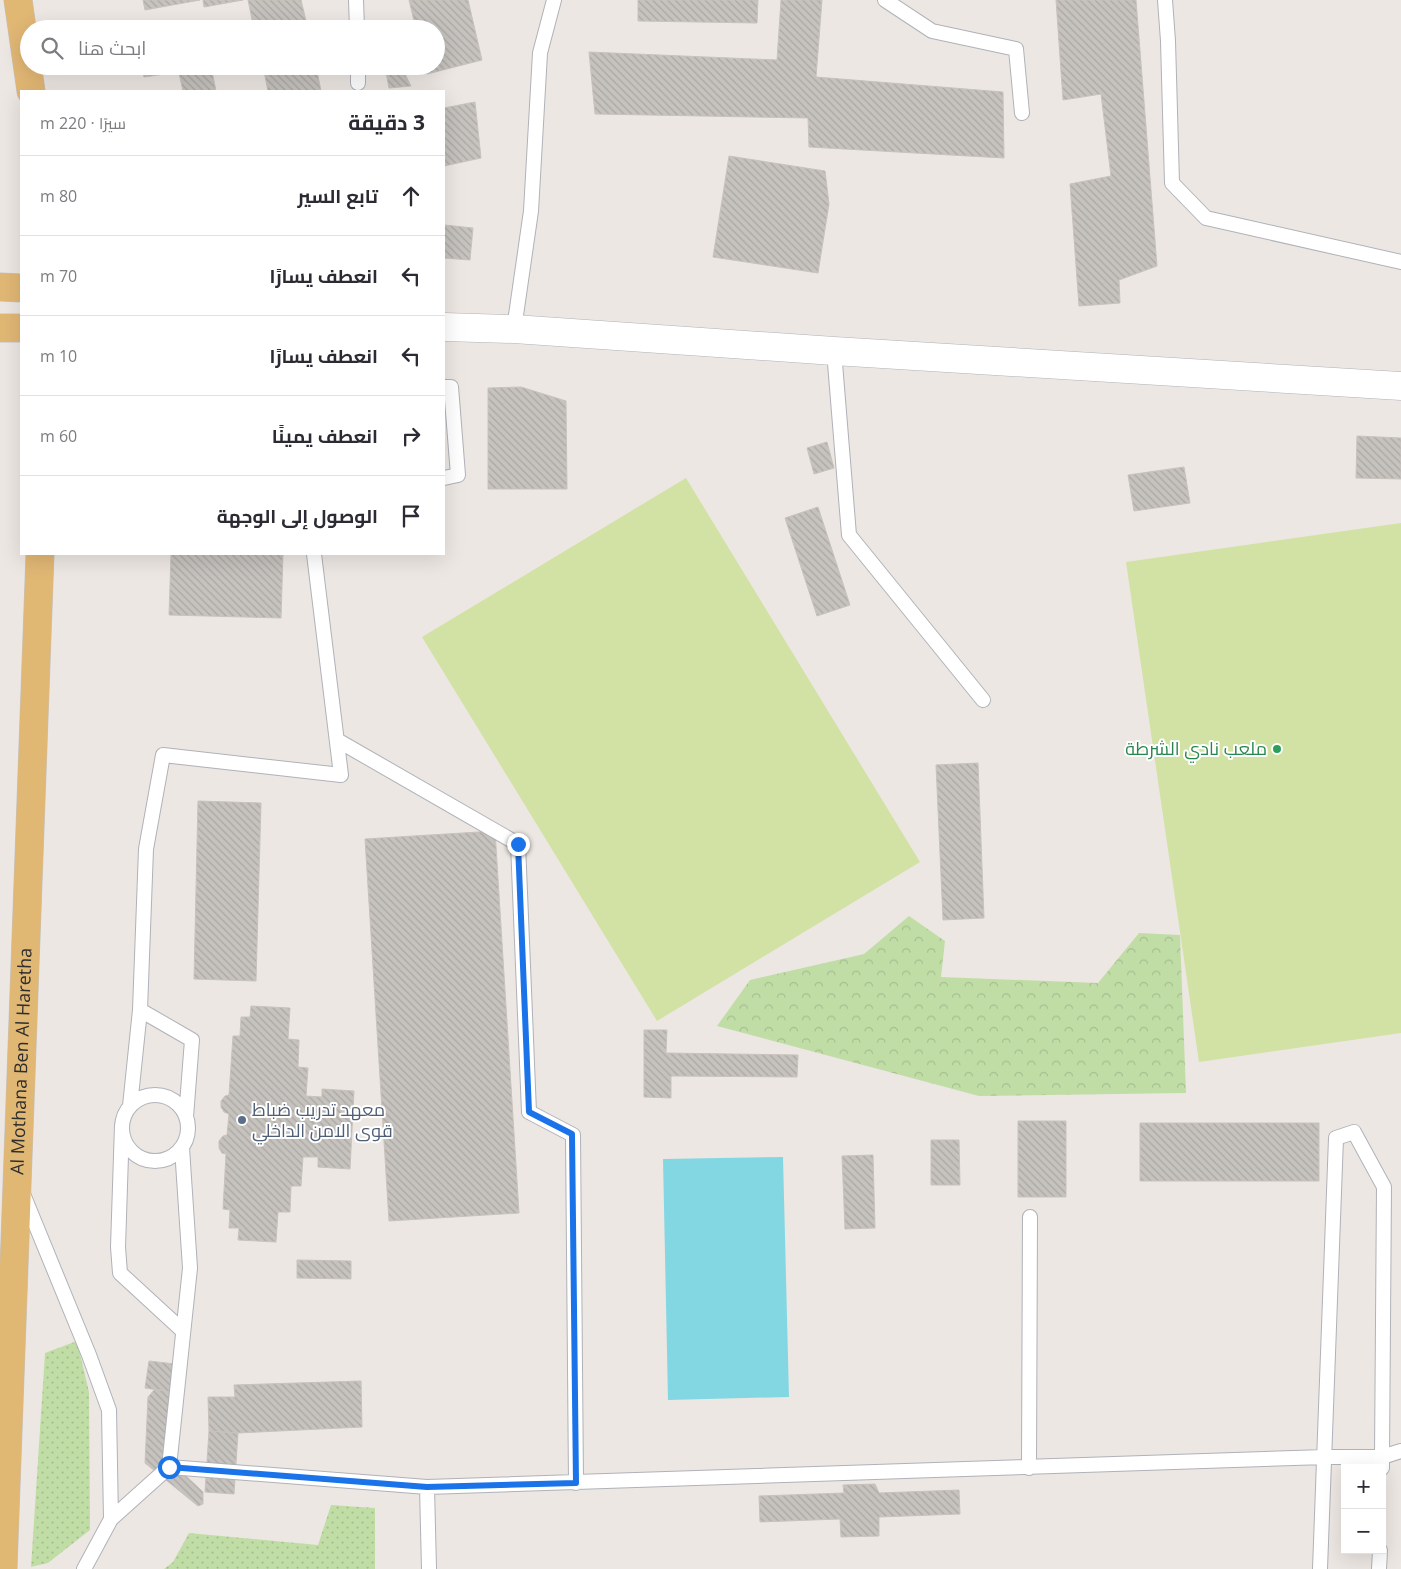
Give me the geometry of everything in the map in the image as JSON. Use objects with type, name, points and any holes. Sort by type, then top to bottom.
[{"type":"main road","points":[[18,0],[21,20]]},
{"type":"main road","points":[[29,75],[31,90]]},
{"type":"main road","points":[[0,287],[20,288]]},
{"type":"main road","points":[[445,327],[514,328],[834,351],[1401,386]]},
{"type":"main road","points":[[0,328],[20,328]]},
{"type":"main road","name":"Al Mothana Ben Al Haretha","points":[[3,1569],[40,555]]},
{"type":"lane","points":[[356,0],[357,20]]},
{"type":"lane","points":[[514,328],[530,211],[540,53],[554,0]]},
{"type":"lane","points":[[886,0],[932,31],[1016,49],[1022,113]]},
{"type":"lane","points":[[1165,0],[1172,183],[1206,218],[1401,262]]},
{"type":"lane","points":[[358,75],[358,83]]},
{"type":"lane","points":[[834,351],[849,535],[983,700]]},
{"type":"lane","points":[[445,387],[451,387],[458,475],[445,478]]},
{"type":"lane","points":[[130,1106],[140,1010],[146,849],[163,755],[341,775],[314,555]]},
{"type":"lane","points":[[337,740],[518,844],[529,1112],[572,1134],[576,1483]]},
{"type":"lane","points":[[140,1010],[192,1040],[186,1117]]},
{"type":"lane","points":[[84,1569],[110,1520],[169,1467],[190,1268],[182,1148],[188,1128],[182,1108],[175,1101],[156,1095],[146,1096],[130,1106],[124,1115],[122,1125],[118,1247],[120,1273],[183,1331]]},
{"type":"lane","points":[[122,1125],[123,1136],[127,1146],[134,1154],[144,1158],[164,1159],[182,1148]]},
{"type":"lane","points":[[1320,1569],[1336,1138],[1354,1132],[1384,1188],[1382,1463]]},
{"type":"lane","points":[[18,1182],[89,1355],[109,1410],[110,1520]]},
{"type":"lane","points":[[1029,1468],[1030,1217]]},
{"type":"lane","points":[[169,1467],[427,1487],[1325,1457],[1382,1463],[1401,1451]]},
{"type":"lane","points":[[427,1487],[429,1569]]},
{"type":"lane","points":[[1379,1569],[1380,1554]]},
{"type":"green space","points":[[686,478],[920,862],[657,1021],[422,637]]},
{"type":"green space","name":"ملعب نادي الشرطة","points":[[1401,523],[1401,1033],[1199,1062],[1126,562]]},
{"type":"green space","points":[[909,916],[945,941],[941,977],[1098,983],[1139,933],[1180,935],[1186,1093],[979,1096],[717,1026],[750,980],[864,954]]},
{"type":"green space","points":[[77,1341],[89,1392],[90,1530],[48,1563],[31,1567],[45,1353]]},
{"type":"green space","points":[[331,1505],[375,1508],[375,1569],[164,1569],[173,1562],[189,1533],[318,1545]]},
{"type":"water","points":[[783,1157],[789,1397],[668,1400],[663,1159]]},
{"type":"building","points":[[143,0],[200,0],[145,10]]},
{"type":"building","points":[[203,0],[243,0],[204,7]]},
{"type":"building","points":[[248,0],[301,0],[306,20],[252,20]]},
{"type":"building","points":[[409,0],[468,0],[482,60],[445,69],[445,20],[414,20]]},
{"type":"building","points":[[638,0],[758,0],[757,23],[638,21]]},
{"type":"building","points":[[781,0],[822,0],[816,77],[1003,92],[1004,158],[809,147],[808,118],[595,114],[589,52],[777,60]]},
{"type":"building","points":[[1056,0],[1136,0],[1157,266],[1119,280],[1120,303],[1079,306],[1070,184],[1111,176],[1101,94],[1063,100]]},
{"type":"building","points":[[179,75],[213,75],[216,90],[183,90]]},
{"type":"building","points":[[265,75],[318,75],[321,90],[268,90]]},
{"type":"building","points":[[387,75],[406,75],[411,86],[389,88]]},
{"type":"building","points":[[475,102],[481,158],[445,166],[445,108]]},
{"type":"building","points":[[729,156],[825,171],[829,204],[818,273],[713,257]]},
{"type":"building","points":[[445,225],[473,228],[470,260],[445,258]]},
{"type":"building","points":[[521,387],[566,401],[567,489],[488,489],[488,388]]},
{"type":"building","points":[[1357,436],[1401,438],[1401,479],[1356,478]]},
{"type":"building","points":[[827,442],[834,468],[814,474],[807,448]]},
{"type":"building","points":[[1184,467],[1190,503],[1134,511],[1128,475]]},
{"type":"building","points":[[818,507],[850,605],[817,616],[785,518]]},
{"type":"building","points":[[171,555],[283,555],[281,618],[169,615]]},
{"type":"building","points":[[978,763],[984,918],[943,920],[936,765]]},
{"type":"building","points":[[198,801],[261,803],[256,981],[194,979]]},
{"type":"building","points":[[495,831],[519,1213],[389,1221],[365,839]]},
{"type":"building","points":[[251,1006],[290,1008],[288,1039],[299,1040],[298,1067],[308,1068],[306,1096],[322,1097],[322,1089],[354,1091],[350,1169],[318,1167],[318,1157],[303,1157],[301,1186],[291,1186],[290,1212],[278,1212],[276,1242],[238,1240],[239,1228],[229,1228],[230,1210],[223,1209],[226,1154],[222,1153],[219,1148],[219,1141],[223,1136],[227,1135],[229,1114],[224,1112],[221,1107],[221,1101],[225,1096],[229,1095],[233,1036],[240,1036],[241,1017],[250,1017]]},
{"type":"building","points":[[644,1030],[667,1030],[666,1053],[798,1055],[797,1077],[671,1076],[671,1098],[644,1097]]},
{"type":"building","points":[[1018,1121],[1066,1121],[1066,1197],[1018,1197]]},
{"type":"building","points":[[1140,1123],[1319,1123],[1319,1181],[1140,1181]]},
{"type":"building","points":[[931,1140],[959,1140],[960,1185],[931,1185]]},
{"type":"building","points":[[873,1155],[875,1228],[845,1229],[842,1156]]},
{"type":"building","points":[[297,1260],[351,1261],[351,1279],[297,1278]]},
{"type":"building","points":[[149,1361],[175,1364],[171,1392],[145,1388]]},
{"type":"building","points":[[361,1381],[362,1427],[238,1433],[209,1431],[208,1397],[235,1397],[234,1385]]},
{"type":"building","points":[[155,1389],[171,1392],[165,1456],[203,1492],[203,1504],[198,1506],[145,1463],[148,1397]]},
{"type":"building","points":[[209,1431],[238,1433],[234,1494],[205,1492]]},
{"type":"building","points":[[875,1484],[879,1493],[959,1490],[960,1514],[879,1517],[879,1536],[841,1537],[840,1519],[760,1522],[759,1496],[844,1493],[843,1485]]},
{"type":"place","name":"ملعب نادي الشرطة","points":[[1277,749]]},
{"type":"place","name":"معهد تدريب ضباط قوى الامن الداخلي","points":[[242,1120]]},
{"type":"route","points":[[169,1467],[427,1487],[576,1483],[572,1134],[529,1112],[518,844]]}]
